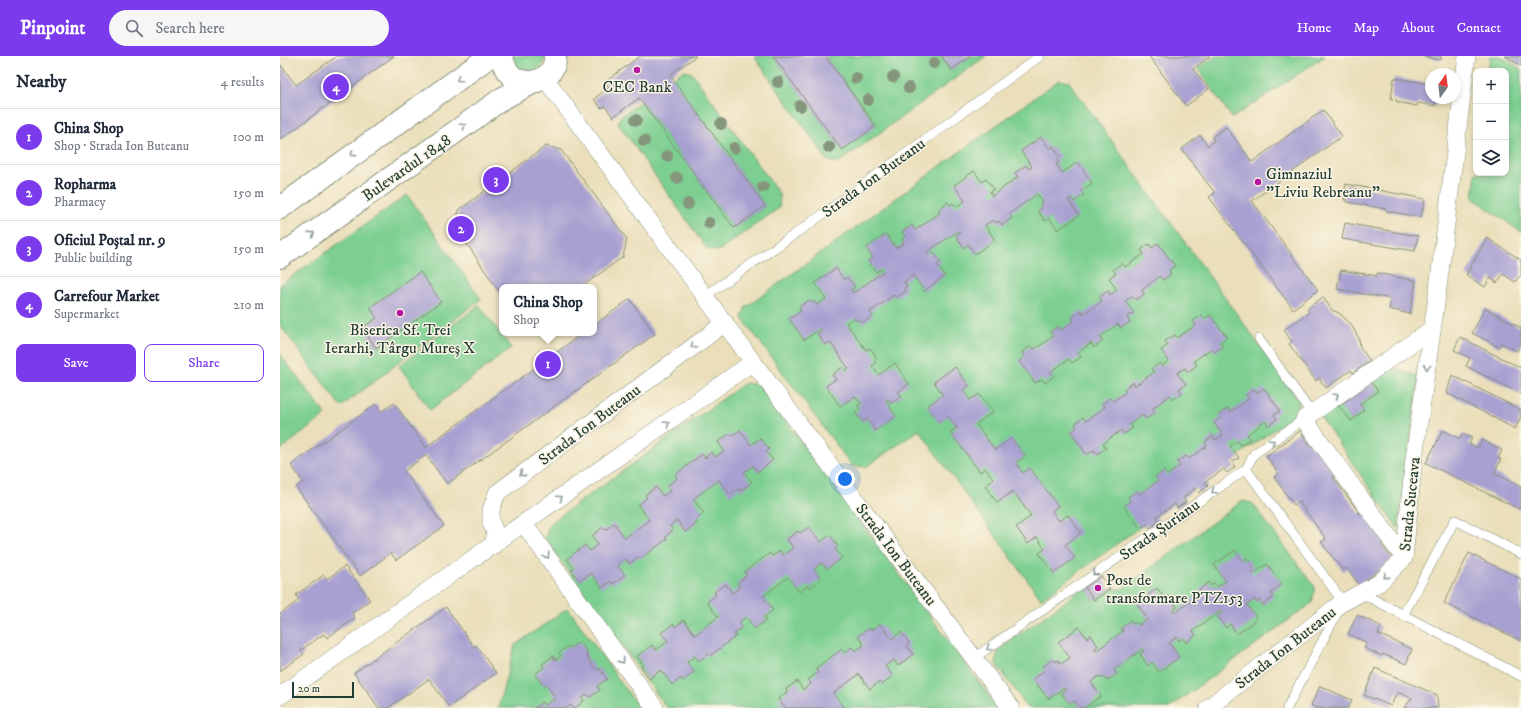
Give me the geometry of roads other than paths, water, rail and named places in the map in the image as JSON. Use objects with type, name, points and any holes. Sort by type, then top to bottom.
[{"type":"street","points":[[280,208],[490,56]]},
{"type":"street","points":[[502,56],[504,66],[509,74],[516,80],[525,82],[551,68]]},
{"type":"street","name":"Strada Suceava","points":[[1343,602],[1379,583],[1404,558],[1414,458],[1438,296],[1467,56]]},
{"type":"street","name":"Bulevardul 1848","points":[[280,257],[503,98],[551,68]]},
{"type":"street","name":"Strada Ion Buteanu","points":[[551,68],[705,296],[1011,708]]},
{"type":"street","name":"Strada Ion Buteanu","points":[[494,545],[495,532],[491,523],[491,510],[497,493],[725,323]]},
{"type":"street","points":[[1404,558],[1308,416],[1432,329]]},
{"type":"street","points":[[280,696],[753,362]]},
{"type":"street","points":[[524,524],[656,708]]},
{"type":"street","name":"Strada Ion Buteanu","points":[[1208,708],[1343,602]]},
{"type":"lane","name":"Strada Ion Buteanu","points":[[705,296],[814,220],[1040,56]]},
{"type":"lane","points":[[1259,339],[1308,416],[1254,454],[1246,469],[1343,602],[1287,708]]},
{"type":"lane","name":"Strada Șurianu","points":[[974,658],[1246,469]]},
{"type":"lane","points":[[1403,615],[1455,520],[1521,554]]},
{"type":"lane","points":[[1363,592],[1403,615],[1521,676]]},
{"type":"place","name":"CEC Bank","points":[[637,70]]},
{"type":"place","name":"Carrefour Market","points":[[336,87]]},
{"type":"place","name":"Oficiul Poștal nr. 9","points":[[496,180]]},
{"type":"place","name":"Gimnaziul \"Liviu Rebreanu\"","points":[[1258,182]]},
{"type":"place","name":"Ropharma","points":[[461,229]]},
{"type":"place","name":"Biserica Sf. Trei Ierarhi, Târgu Mureș X","points":[[400,313]]},
{"type":"place","name":"China Shop","points":[[548,364]]},
{"type":"place","name":"Post de transformare PTZ153","points":[[1098,588]]}]
